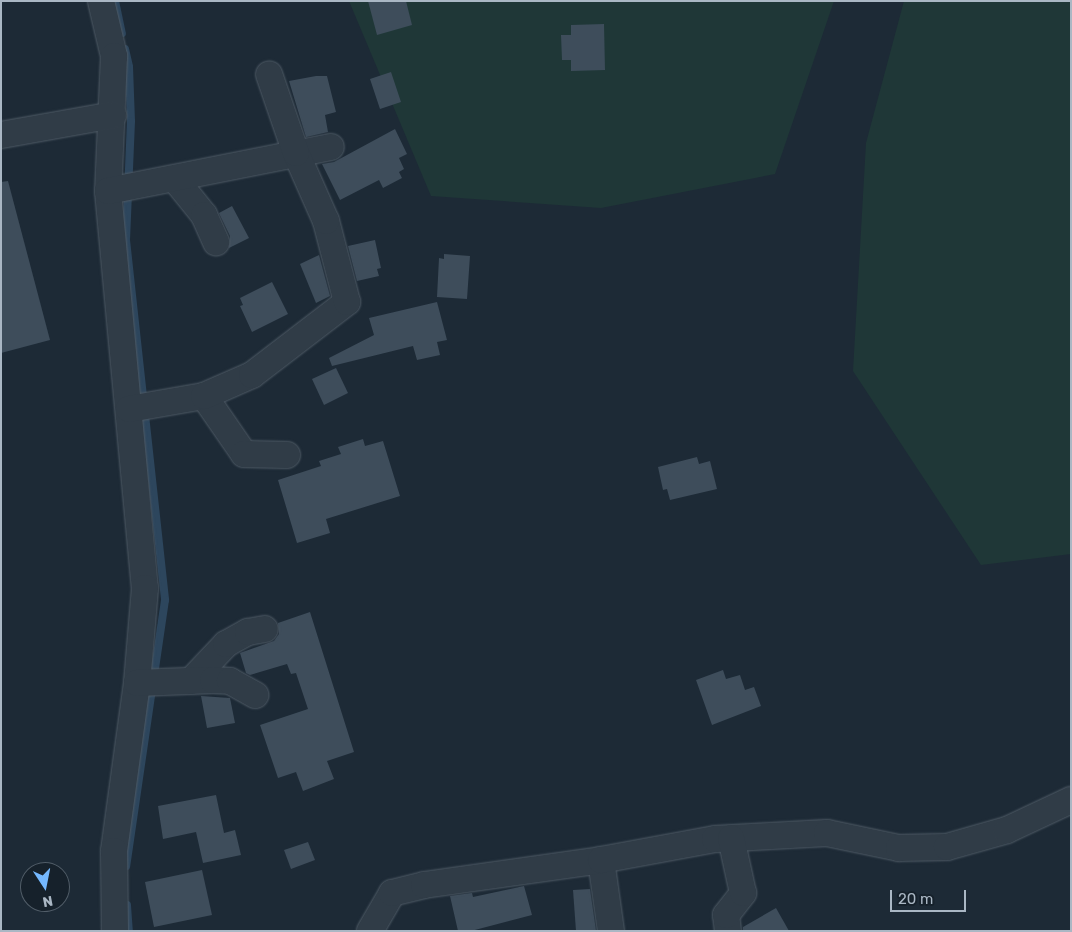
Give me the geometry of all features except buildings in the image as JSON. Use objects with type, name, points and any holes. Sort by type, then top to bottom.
[{"type":"street","points":[[101,1],[114,56],[113,115],[139,408],[149,683],[114,851],[114,931]]},
{"type":"street","points":[[139,408],[204,396],[252,375],[347,302],[326,221],[296,152],[270,74]]},
{"type":"street","points":[[1,135],[113,115]]},
{"type":"street","points":[[120,189],[175,179],[296,152],[331,147]]},
{"type":"street","points":[[175,179],[204,215],[216,242]]},
{"type":"street","points":[[204,396],[244,454],[287,455]]},
{"type":"street","points":[[191,681],[226,644],[248,632],[265,628]]},
{"type":"street","points":[[149,683],[230,681],[256,695]]},
{"type":"street","points":[[370,931],[392,893],[424,885],[601,860],[731,838],[827,834],[899,848],[948,847],[1007,830],[1071,800]]},
{"type":"street","points":[[728,931],[726,915],[743,892],[731,838]]},
{"type":"street","points":[[601,860],[611,931]]},
{"type":"green space","points":[[349,1],[834,1],[775,174],[601,208],[431,196]]},
{"type":"green space","points":[[904,1],[1071,1],[1071,554],[981,565],[853,371],[866,143]]},
{"type":"waterway","points":[[115,1],[122,33]]},
{"type":"waterway","points":[[125,49],[129,67],[131,121],[126,240],[165,600],[126,866]]},
{"type":"waterway","points":[[127,905],[129,931]]}]
